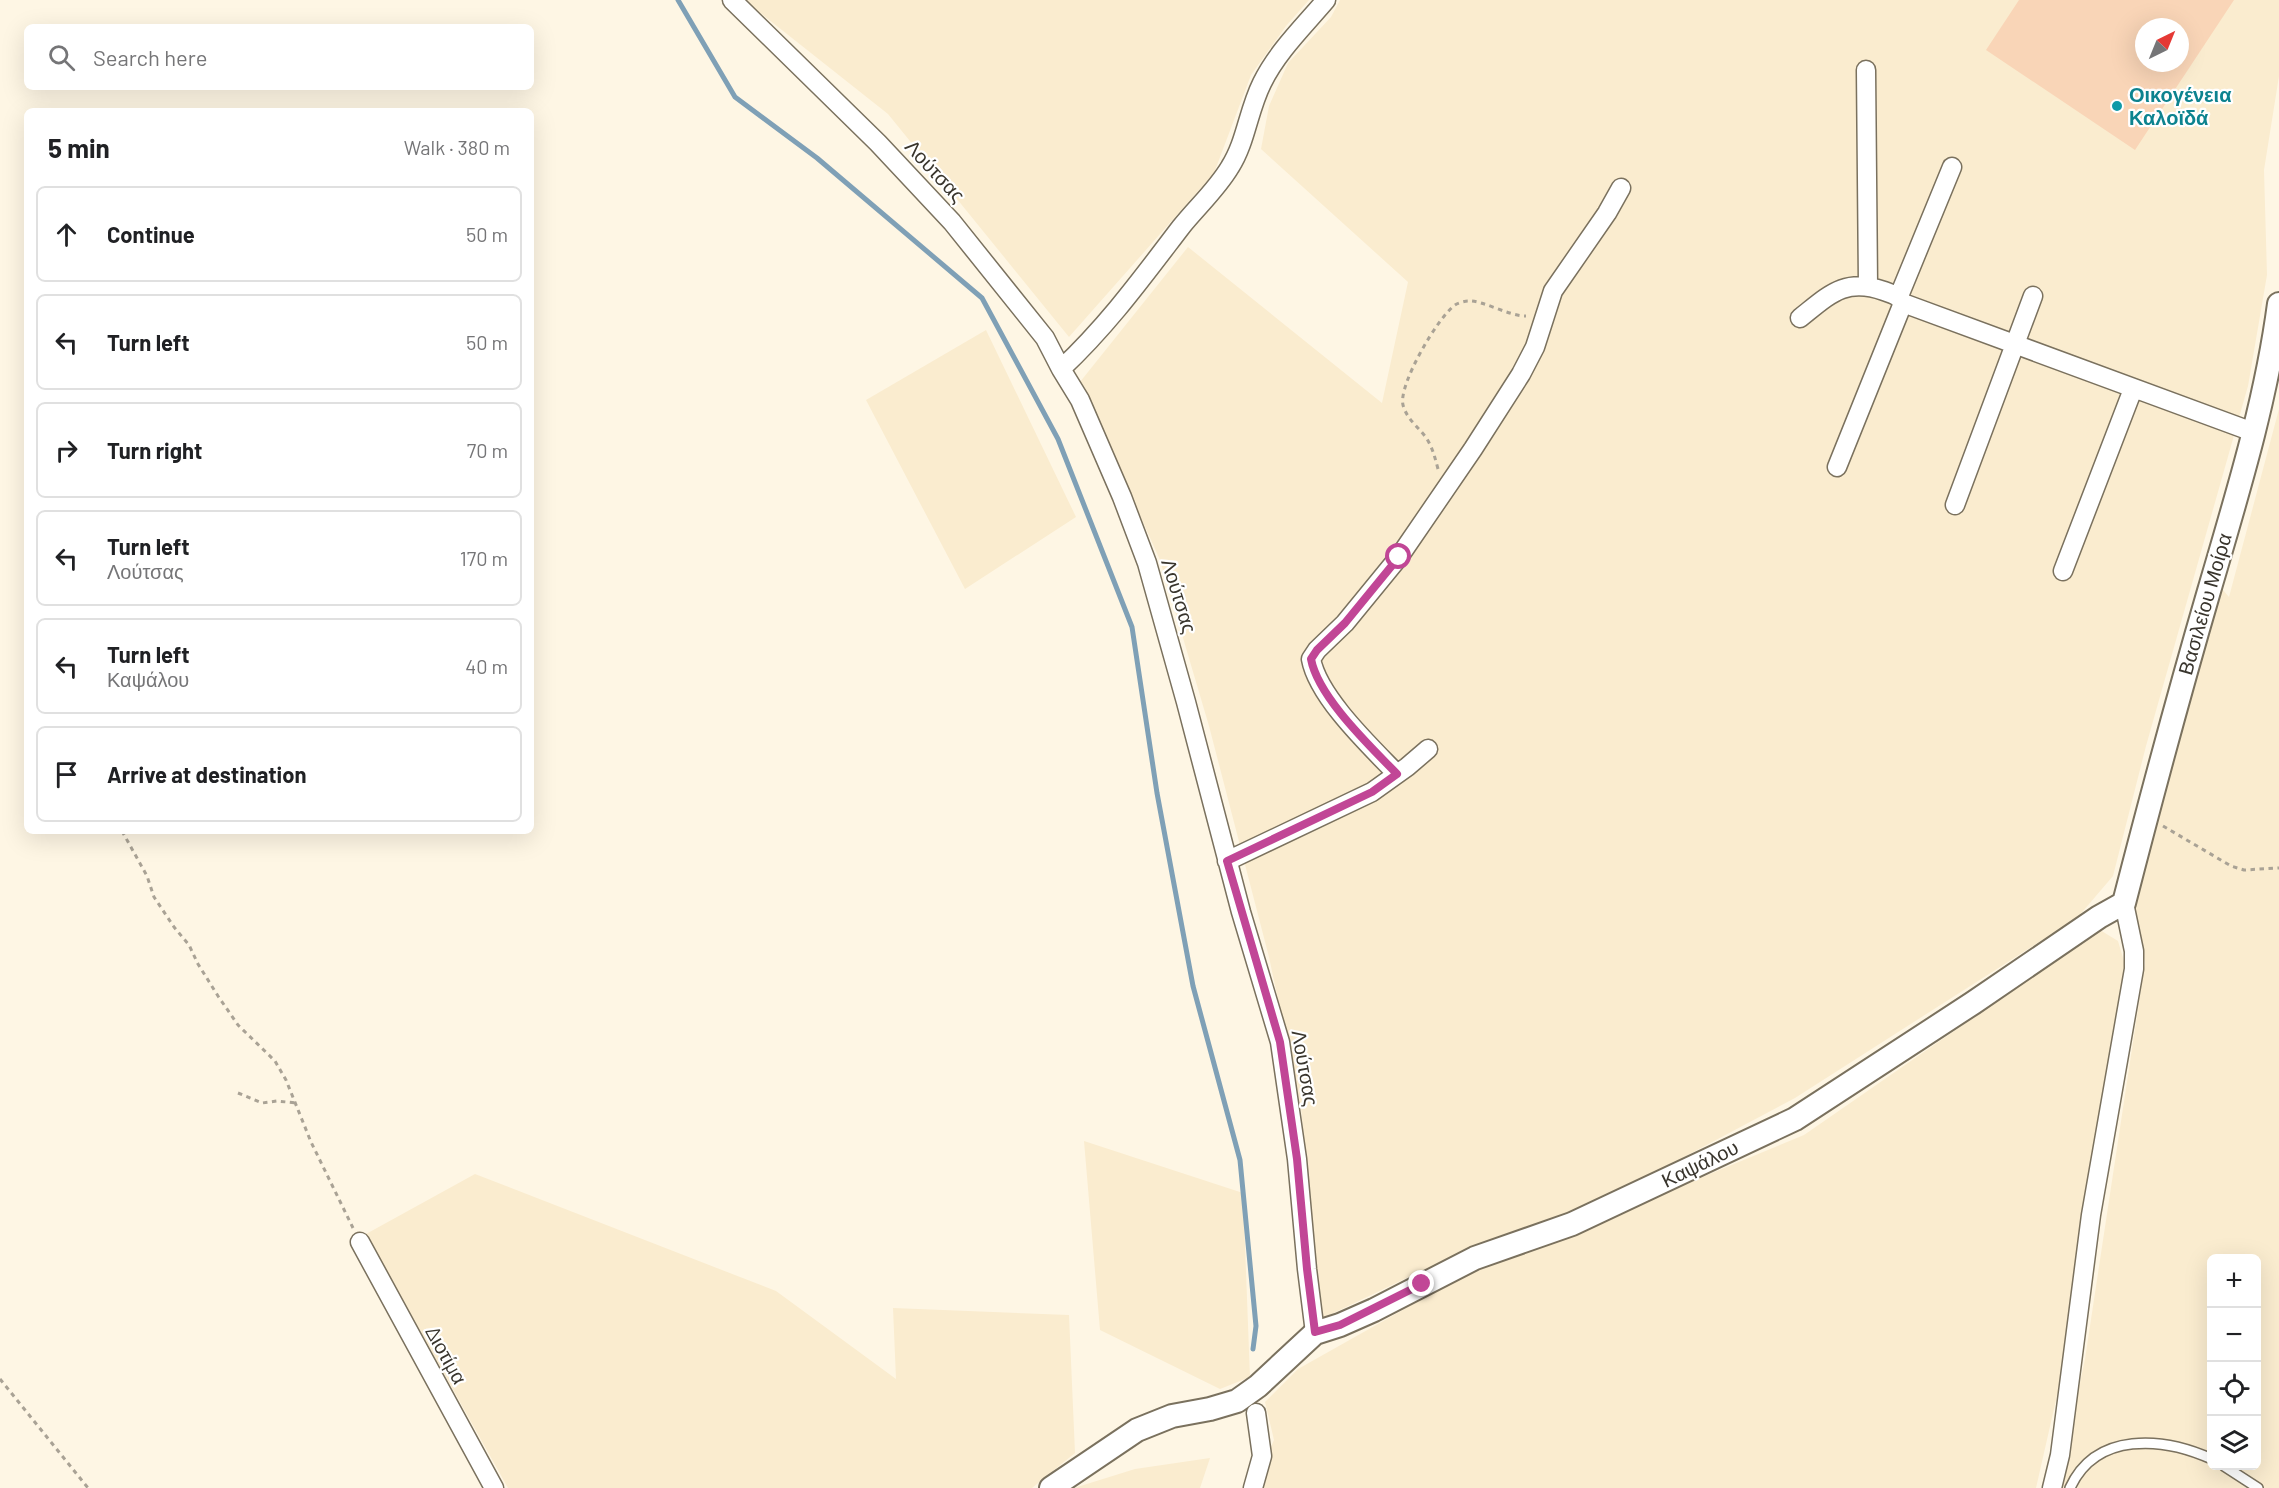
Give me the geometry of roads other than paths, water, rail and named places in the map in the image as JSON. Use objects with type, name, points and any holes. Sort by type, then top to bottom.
[{"type":"street","name":"Λούτσας","points":[[732,0],[878,143],[952,222],[1045,338],[1080,400],[1122,497],[1147,563],[1227,861],[1280,1042],[1297,1159],[1315,1332]]},
{"type":"street","points":[[1061,369],[1124,303],[1182,226],[1229,170],[1243,145],[1244,131],[1263,81],[1290,43],[1326,0]]},
{"type":"street","points":[[1866,70],[1868,285]]},
{"type":"street","points":[[1838,467],[1952,167]]},
{"type":"street","points":[[1397,774],[1326,693],[1314,672],[1311,659],[1317,650],[1345,623],[1399,557],[1434,507],[1521,374],[1535,347],[1553,291],[1607,213],[1621,188]]},
{"type":"street","points":[[1800,318],[1840,288],[1868,285],[2015,345],[2253,432]]},
{"type":"street","points":[[1955,505],[2033,296]]},
{"type":"street","name":"Βασιλείου Μοίρα","points":[[2124,903],[2146,816],[2253,432],[2260,414],[2279,304]]},
{"type":"street","points":[[2063,571],[2133,389]]},
{"type":"street","points":[[1227,861],[1372,792],[1428,749]]},
{"type":"street","points":[[2052,1488],[2060,1455],[2091,1215],[2134,969],[2134,951],[2124,903]]},
{"type":"street","name":"Καψάλου","points":[[1051,1488],[1137,1430],[1172,1416],[1237,1401],[1258,1386],[1315,1332],[1340,1325],[1374,1310],[1475,1258],[1572,1224],[1795,1119],[2099,917],[2124,903]]},
{"type":"street","name":"Διοτίμα","points":[[360,1242],[494,1488]]},
{"type":"street","points":[[1253,1488],[1262,1456],[1256,1413]]},
{"type":"lane","points":[[2070,1488],[2093,1457],[2111,1448],[2131,1444],[2171,1445],[2190,1449],[2207,1457]]},
{"type":"lane","points":[[2230,1470],[2258,1488]]},
{"type":"waterway","points":[[678,0],[735,97],[817,158],[982,298],[1058,439],[1132,627],[1157,793],[1193,986],[1240,1160],[1256,1326],[1253,1349]]},
{"type":"place","name":"Οικογένεια Καλοϊδά","points":[[2117,106]]}]
